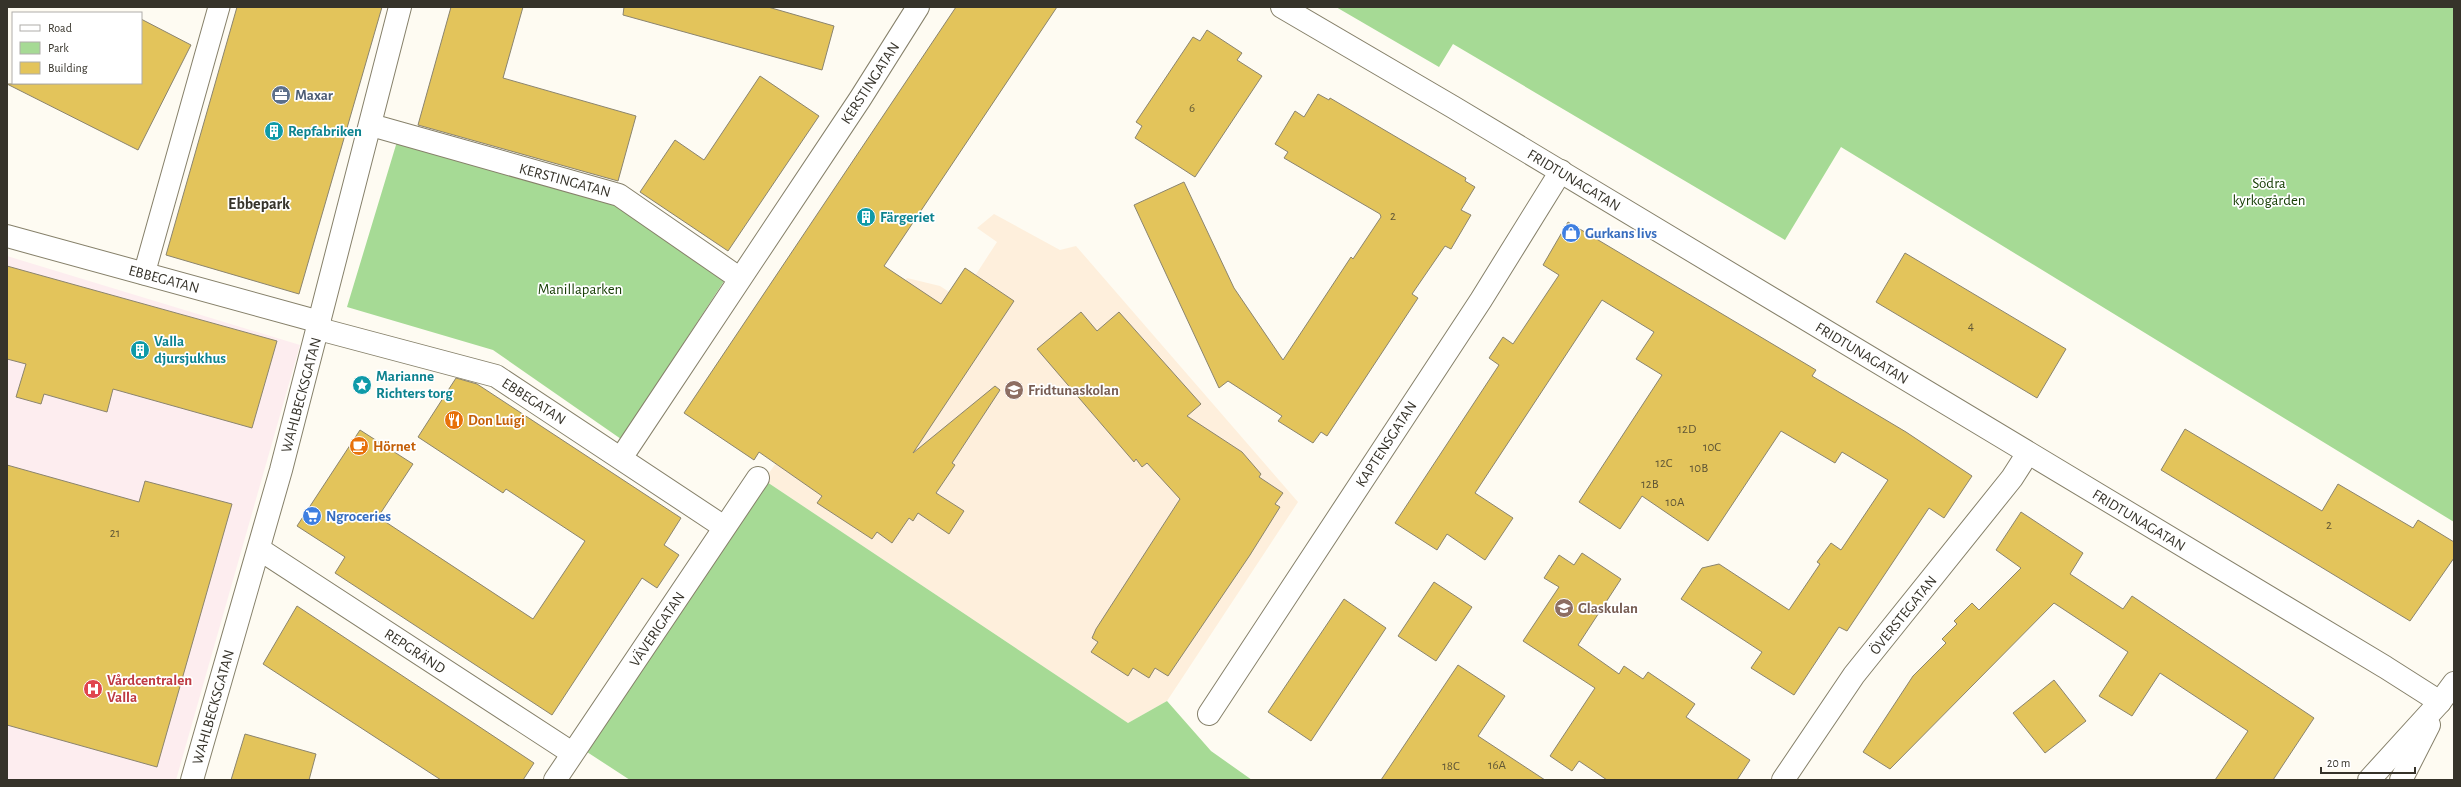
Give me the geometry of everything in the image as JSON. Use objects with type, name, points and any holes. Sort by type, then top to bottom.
[{"type":"street","points":[[144,274],[219,7]]},
{"type":"street","name":"WAHLBECKSGATAN","points":[[192,780],[259,549],[320,325],[400,7]]},
{"type":"street","name":"KERSTINGATAN","points":[[621,458],[739,278],[860,99],[918,7]]},
{"type":"street","name":"FRIDTUNAGATAN","points":[[1282,7],[1561,172],[2386,667],[2440,702]]},
{"type":"street","name":"KERSTINGATAN","points":[[371,125],[619,195],[739,278]]},
{"type":"street","name":"KAPTENSGATAN","points":[[1209,714],[1481,300],[1561,172]]},
{"type":"street","name":"EBBEGATAN","points":[[7,236],[496,376],[724,527]]},
{"type":"street","name":"ÖVERSTEGATAN","points":[[1783,780],[1854,675],[2012,478],[2028,453]]},
{"type":"street","name":"VÄVERIGATAN","points":[[555,780],[758,478]]},
{"type":"street","name":"REPGRÄND","points":[[259,549],[572,753]]},
{"type":"street","points":[[2368,780],[2440,702],[2454,683]]},
{"type":"street","points":[[2401,780],[2440,702]]},
{"type":"shaded area","name":"Fridtunaskolan","points":[[994,214],[1060,250],[1076,246],[1298,502],[1167,701],[1128,723],[764,480],[907,278],[940,286],[960,299],[997,242],[977,228]]},
{"type":"shaded area","points":[[7,256],[300,345],[176,780],[7,780]]},
{"type":"green space","name":"Södra kyrkogården","points":[[1336,7],[2454,7],[2454,522],[1841,147],[1785,240],[1453,44],[1439,67]]},
{"type":"green space","name":"Manillaparken","points":[[399,135],[619,195],[730,272],[621,439],[493,350],[347,307]]},
{"type":"green space","points":[[764,480],[1128,723],[1167,701],[1211,751],[1252,780],[630,780],[587,752]]},
{"type":"building","name":"Repfabriken","points":[[237,7],[382,7],[299,294],[166,255]]},
{"type":"building","points":[[451,7],[523,7],[503,78],[636,116],[618,181],[418,125]]},
{"type":"building","points":[[624,7],[768,7],[834,26],[822,70],[623,15]]},
{"type":"building","points":[[956,7],[1057,7],[884,266],[941,304],[965,268],[1014,301],[913,453],[995,386],[1000,390],[952,463],[955,465],[936,493],[964,511],[949,534],[918,513],[913,521],[909,518],[892,543],[877,532],[872,539],[817,503],[822,496],[759,452],[754,460],[684,413]]},
{"type":"building","points":[[142,20],[191,45],[138,150],[7,84],[142,84]]},
{"type":"building","points":[[1207,30],[1242,53],[1237,60],[1262,76],[1195,177],[1135,138],[1142,126],[1136,122],[1193,37],[1200,41]]},
{"type":"building","points":[[760,76],[819,116],[728,251],[640,192],[675,140],[704,160]]},
{"type":"building","points":[[1318,94],[1329,100],[1330,98],[1466,178],[1465,181],[1475,187],[1461,210],[1471,215],[1451,249],[1445,246],[1412,294],[1418,298],[1327,436],[1321,432],[1313,443],[1278,421],[1282,416],[1228,381],[1219,388],[1134,205],[1184,182],[1234,288],[1283,360],[1351,257],[1353,259],[1381,217],[1380,214],[1284,158],[1288,152],[1275,144],[1295,111],[1304,117]]},
{"type":"building","points":[[1568,222],[1816,370],[1812,376],[1906,432],[1972,476],[1944,518],[1929,508],[1847,631],[1839,627],[1794,695],[1751,668],[1762,652],[1681,599],[1702,568],[1719,564],[1789,610],[1820,564],[1817,562],[1831,543],[1841,550],[1888,480],[1842,452],[1835,463],[1781,431],[1708,541],[1642,496],[1620,529],[1579,502],[1662,375],[1636,359],[1654,332],[1602,300],[1475,493],[1513,518],[1485,560],[1447,534],[1437,550],[1395,523],[1499,365],[1489,358],[1503,337],[1513,344],[1559,275],[1543,265]]},
{"type":"building","points":[[1905,253],[2066,349],[2037,398],[1876,302]]},
{"type":"building","name":"Valla djursjukhus","points":[[7,266],[277,341],[252,428],[113,389],[107,412],[44,394],[41,404],[16,397],[26,364],[7,359]]},
{"type":"building","points":[[1081,312],[1097,331],[1119,312],[1201,404],[1187,416],[1242,452],[1261,474],[1259,477],[1283,493],[1275,504],[1280,507],[1250,555],[1168,676],[1155,668],[1149,678],[1133,668],[1128,676],[1091,652],[1098,642],[1092,638],[1096,629],[1180,499],[1147,463],[1142,467],[1136,459],[1134,462],[1037,349]]},
{"type":"building","points":[[456,378],[477,384],[681,518],[664,545],[679,555],[657,588],[642,578],[552,715],[335,573],[345,557],[297,526],[360,430],[413,464],[378,517],[533,619],[585,541],[506,489],[503,493],[418,437]]},
{"type":"building","points":[[2185,429],[2322,511],[2338,484],[2413,528],[2418,520],[2454,542],[2454,558],[2410,621],[2161,470]]},
{"type":"building","points":[[7,465],[139,502],[145,481],[232,504],[157,767],[7,725]]},
{"type":"building","points":[[2021,512],[2083,553],[2070,574],[2123,609],[2132,596],[2314,718],[2273,780],[2215,780],[2248,731],[2160,673],[2132,716],[2099,696],[2128,652],[2054,603],[1890,769],[1863,752],[1913,676],[1946,643],[1942,639],[1957,624],[1954,621],[1972,603],[1979,610],[2021,568],[1996,550]]},
{"type":"building","points":[[1582,553],[1621,579],[1578,645],[1619,674],[1624,666],[1643,679],[1648,672],[1695,704],[1686,717],[1750,760],[1737,780],[1607,780],[1579,761],[1572,771],[1550,756],[1595,688],[1523,641],[1559,587],[1544,578],[1559,555],[1574,565]]},
{"type":"building","points":[[1434,582],[1472,607],[1436,661],[1398,636]]},
{"type":"building","points":[[1344,599],[1386,628],[1311,741],[1268,712]]},
{"type":"building","points":[[297,606],[534,763],[523,780],[441,780],[263,664]]},
{"type":"building","points":[[1458,665],[1505,696],[1478,736],[1545,780],[1381,780]]},
{"type":"building","points":[[2054,680],[2086,721],[2045,753],[2013,713]]},
{"type":"building","points":[[245,734],[316,754],[309,780],[231,780]]},
{"type":"place","name":"Maxar","points":[[281,95]]},
{"type":"place","name":"Repfabriken","points":[[274,131]]},
{"type":"place","name":"Färgeriet","points":[[866,217]]},
{"type":"place","name":"Gurkans livs","points":[[1571,233]]},
{"type":"place","name":"Valla djursjukhus","points":[[140,350]]},
{"type":"place","name":"Marianne Richters torg","points":[[362,385]]},
{"type":"place","name":"Fridtunaskolan","points":[[1014,390]]},
{"type":"place","name":"Don Luigi","points":[[454,420]]},
{"type":"place","name":"Hörnet","points":[[359,446]]},
{"type":"place","name":"Ngroceries","points":[[312,516]]},
{"type":"place","name":"Glaskulan","points":[[1564,608]]},
{"type":"place","name":"Vårdcentralen Valla","points":[[93,689]]},
{"type":"district","name":"Ebbepark","points":[[259,203]]}]
